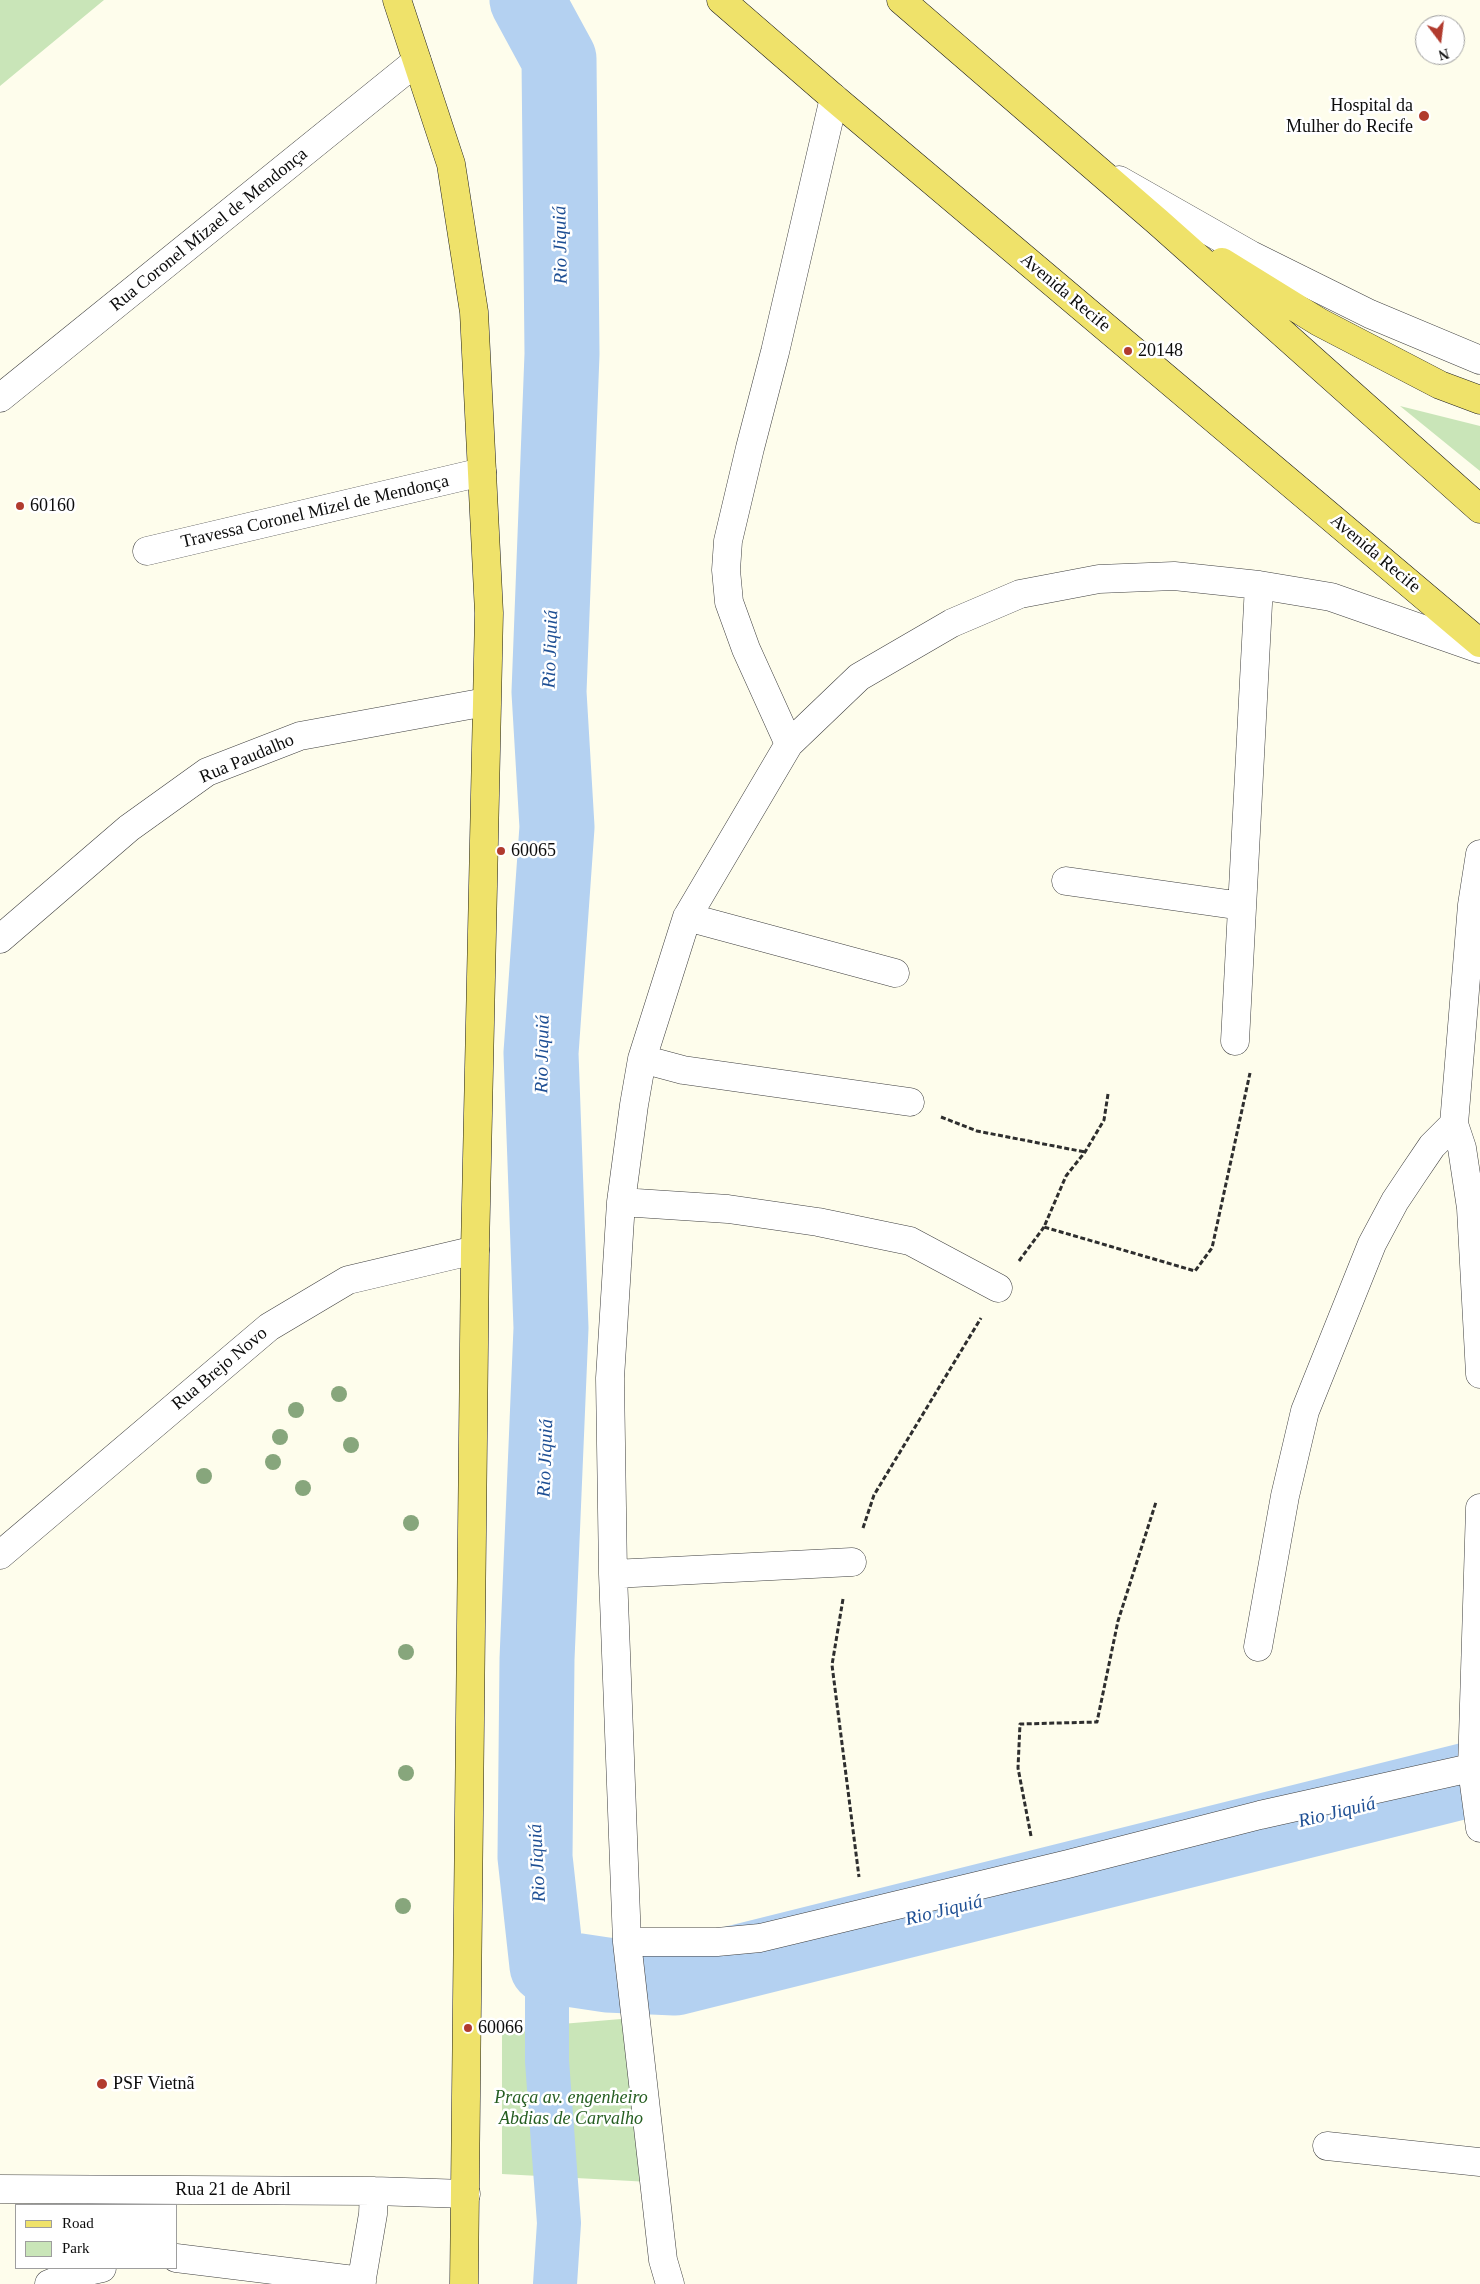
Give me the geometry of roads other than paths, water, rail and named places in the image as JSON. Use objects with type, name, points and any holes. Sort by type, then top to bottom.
[{"type":"main road","points":[[397,0],[453,174],[474,312],[489,612],[475,1250],[464,2284]]},
{"type":"main road","name":"Avenida Recife","points":[[721,0],[834,98],[1480,642]]},
{"type":"main road","points":[[901,0],[1158,222],[1477,506]]},
{"type":"main road","points":[[1158,222],[1319,322],[1440,385],[1480,400]]},
{"type":"street","name":"Rua Coronel Mizael de Mendonça","points":[[0,398],[417,61]]},
{"type":"street","points":[[789,744],[746,649],[729,602],[726,570],[728,541],[775,352],[834,98]]},
{"type":"street","points":[[1091,164],[1251,255],[1370,314],[1480,360]]},
{"type":"street","name":"Travessa Coronel Mizel de Mendonça","points":[[148,551],[482,472]]},
{"type":"street","points":[[670,2284],[663,2260],[628,1950],[612,1574],[610,1378],[621,1202],[642,1059],[687,917],[789,744],[859,677],[952,623],[1020,594],[1099,579],[1174,576],[1259,586],[1331,597],[1480,649]]},
{"type":"street","points":[[1235,1041],[1259,586]]},
{"type":"street","name":"Rua Paudalho","points":[[0,939],[129,828],[208,772],[300,736],[486,702]]},
{"type":"street","points":[[1480,854],[1472,905],[1454,1124],[1462,1148],[1471,1208],[1480,1374]]},
{"type":"street","points":[[1066,881],[1242,906]]},
{"type":"street","points":[[687,917],[895,973]]},
{"type":"street","points":[[642,1059],[683,1070],[910,1102]]},
{"type":"street","points":[[1258,1647],[1285,1496],[1305,1411],[1372,1244],[1395,1201],[1432,1146],[1454,1124]]},
{"type":"street","points":[[621,1202],[728,1209],[818,1222],[910,1241],[998,1288]]},
{"type":"street","name":"Rua Brejo Novo","points":[[0,1555],[269,1327],[348,1280],[475,1250]]},
{"type":"street","points":[[1480,1508],[1475,1774],[1480,1828]]},
{"type":"street","points":[[612,1574],[852,1562]]},
{"type":"street","points":[[628,1950],[760,1938],[1260,1815],[1475,1774]]},
{"type":"street","points":[[1327,2146],[1480,2162]]},
{"type":"street","name":"Rua 21 de Abril","points":[[0,2189],[374,2191],[466,2194]]},
{"type":"street","points":[[178,2258],[231,2267],[361,2282],[373,2214],[374,2191]]},
{"type":"street","points":[[49,2284],[71,2275],[98,2269]]},
{"type":"waterway","name":"Rio Jiquiá","points":[[527,0],[559,59],[562,354],[549,692],[557,827],[541,1053],[551,1328],[537,1659],[535,1857],[547,1966],[607,1975],[675,1978],[1468,1780]]},
{"type":"waterway","points":[[547,1966],[547,2061],[559,2223],[555,2284]]},
{"type":"place","name":"Hospital da Mulher do Recife","points":[[1424,116]]},
{"type":"place","name":"20148","points":[[1128,351]]},
{"type":"place","name":"60160","points":[[20,506]]},
{"type":"place","name":"60065","points":[[501,851]]},
{"type":"place","name":"60066","points":[[468,2028]]},
{"type":"place","name":"PSF Vietnã","points":[[102,2084]]},
{"type":"park label","name":"Praça av. engenheiro Abdias de Carvalho","points":[[571,2108]]}]
